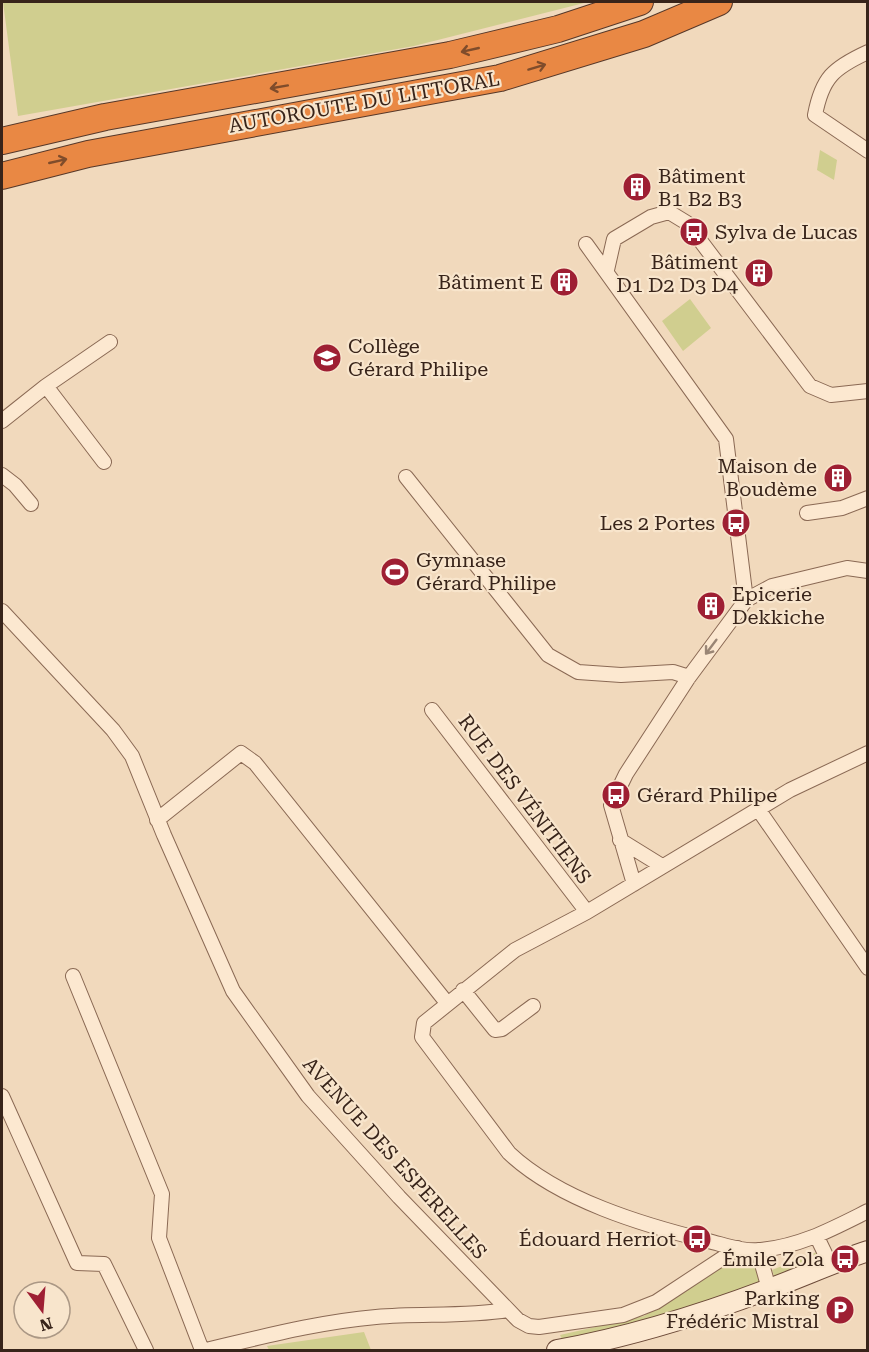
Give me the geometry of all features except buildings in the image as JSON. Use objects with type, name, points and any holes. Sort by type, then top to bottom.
[{"type":"highway","name":"AUTOROUTE DU LITTORAL","points":[[2,141],[105,117],[450,55],[558,29],[640,2]]},
{"type":"highway","name":"AUTOROUTE DU LITTORAL","points":[[2,176],[99,152],[500,78],[644,34],[719,2]]},
{"type":"main road","points":[[557,1350],[603,1347],[769,1289],[867,1251]]},
{"type":"main road","points":[[576,1350],[603,1347],[691,1327],[867,1264]]},
{"type":"street","points":[[867,52],[850,60],[829,76],[819,89],[814,115],[867,151]]},
{"type":"street","points":[[607,270],[614,239],[651,216],[669,212],[687,223],[810,386],[831,395],[867,391]]},
{"type":"street","points":[[586,244],[607,270],[726,439],[746,600]]},
{"type":"street","points":[[2,421],[46,386],[110,342]]},
{"type":"street","points":[[46,386],[104,462]]},
{"type":"street","points":[[2,475],[15,485],[31,504]]},
{"type":"street","points":[[406,477],[548,654],[578,672],[621,675],[674,672],[689,677]]},
{"type":"street","points":[[807,513],[842,508],[867,498]]},
{"type":"street","points":[[634,884],[610,805],[626,774],[689,677],[746,600],[772,586],[794,580],[847,568],[867,571]]},
{"type":"street","name":"AVENUE DES ESPERELLES","points":[[2,610],[113,730],[132,756],[233,991],[308,1096],[399,1197],[508,1310],[523,1323],[538,1327],[623,1315],[656,1302],[738,1248]]},
{"type":"street","name":"RUE DES VÉNITIENS","points":[[432,710],[587,912]]},
{"type":"street","points":[[158,820],[241,753],[255,763],[447,1003]]},
{"type":"street","points":[[867,753],[790,790],[587,912],[514,950],[424,1023],[422,1037],[509,1154],[526,1169],[593,1204],[675,1233],[738,1248],[758,1250],[786,1247],[817,1237],[867,1211]]},
{"type":"street","points":[[758,809],[867,968]]},
{"type":"street","points":[[620,840],[662,866]]},
{"type":"street","points":[[73,976],[162,1194],[159,1238],[204,1350],[304,1327],[376,1317],[479,1315],[508,1310]]},
{"type":"street","points":[[464,990],[495,1030],[502,1029],[533,1006]]},
{"type":"street","points":[[2,1096],[77,1263],[104,1264],[146,1350]]},
{"type":"street","points":[[817,1237],[830,1264]]},
{"type":"street","points":[[758,1250],[769,1289]]},
{"type":"shaded area","points":[[3,2],[588,2],[414,46],[18,116]]},
{"type":"shaded area","points":[[820,150],[837,160],[834,180],[817,170]]},
{"type":"shaded area","points":[[690,299],[711,328],[683,351],[662,321]]},
{"type":"shaded area","points":[[817,1252],[816,1259],[811,1262],[774,1276],[772,1270]]},
{"type":"shaded area","points":[[744,1255],[754,1260],[760,1284],[647,1325],[564,1343],[560,1335],[644,1316],[731,1259]]},
{"type":"shaded area","points":[[364,1332],[371,1350],[269,1350],[267,1346]]},
{"type":"place","name":"Bâtiment B1 B2 B3","points":[[637,187]]},
{"type":"place","name":"Sylva de Lucas","points":[[694,232]]},
{"type":"place","name":"Bâtiment D1 D2 D3 D4","points":[[759,273]]},
{"type":"place","name":"Bâtiment E","points":[[564,282]]},
{"type":"place","name":"Collège Gérard Philipe","points":[[327,358]]},
{"type":"place","name":"Maison de Boudème","points":[[838,478]]},
{"type":"place","name":"Les 2 Portes","points":[[736,523]]},
{"type":"place","name":"Gymnase Gérard Philipe","points":[[395,572]]},
{"type":"place","name":"Epicerie Dekkiche","points":[[711,606]]},
{"type":"place","name":"Gérard Philipe","points":[[616,795]]},
{"type":"place","name":"Édouard Herriot","points":[[697,1239]]},
{"type":"place","name":"Émile Zola","points":[[845,1259]]},
{"type":"place","name":"Parking Frédéric Mistral","points":[[840,1310]]}]
